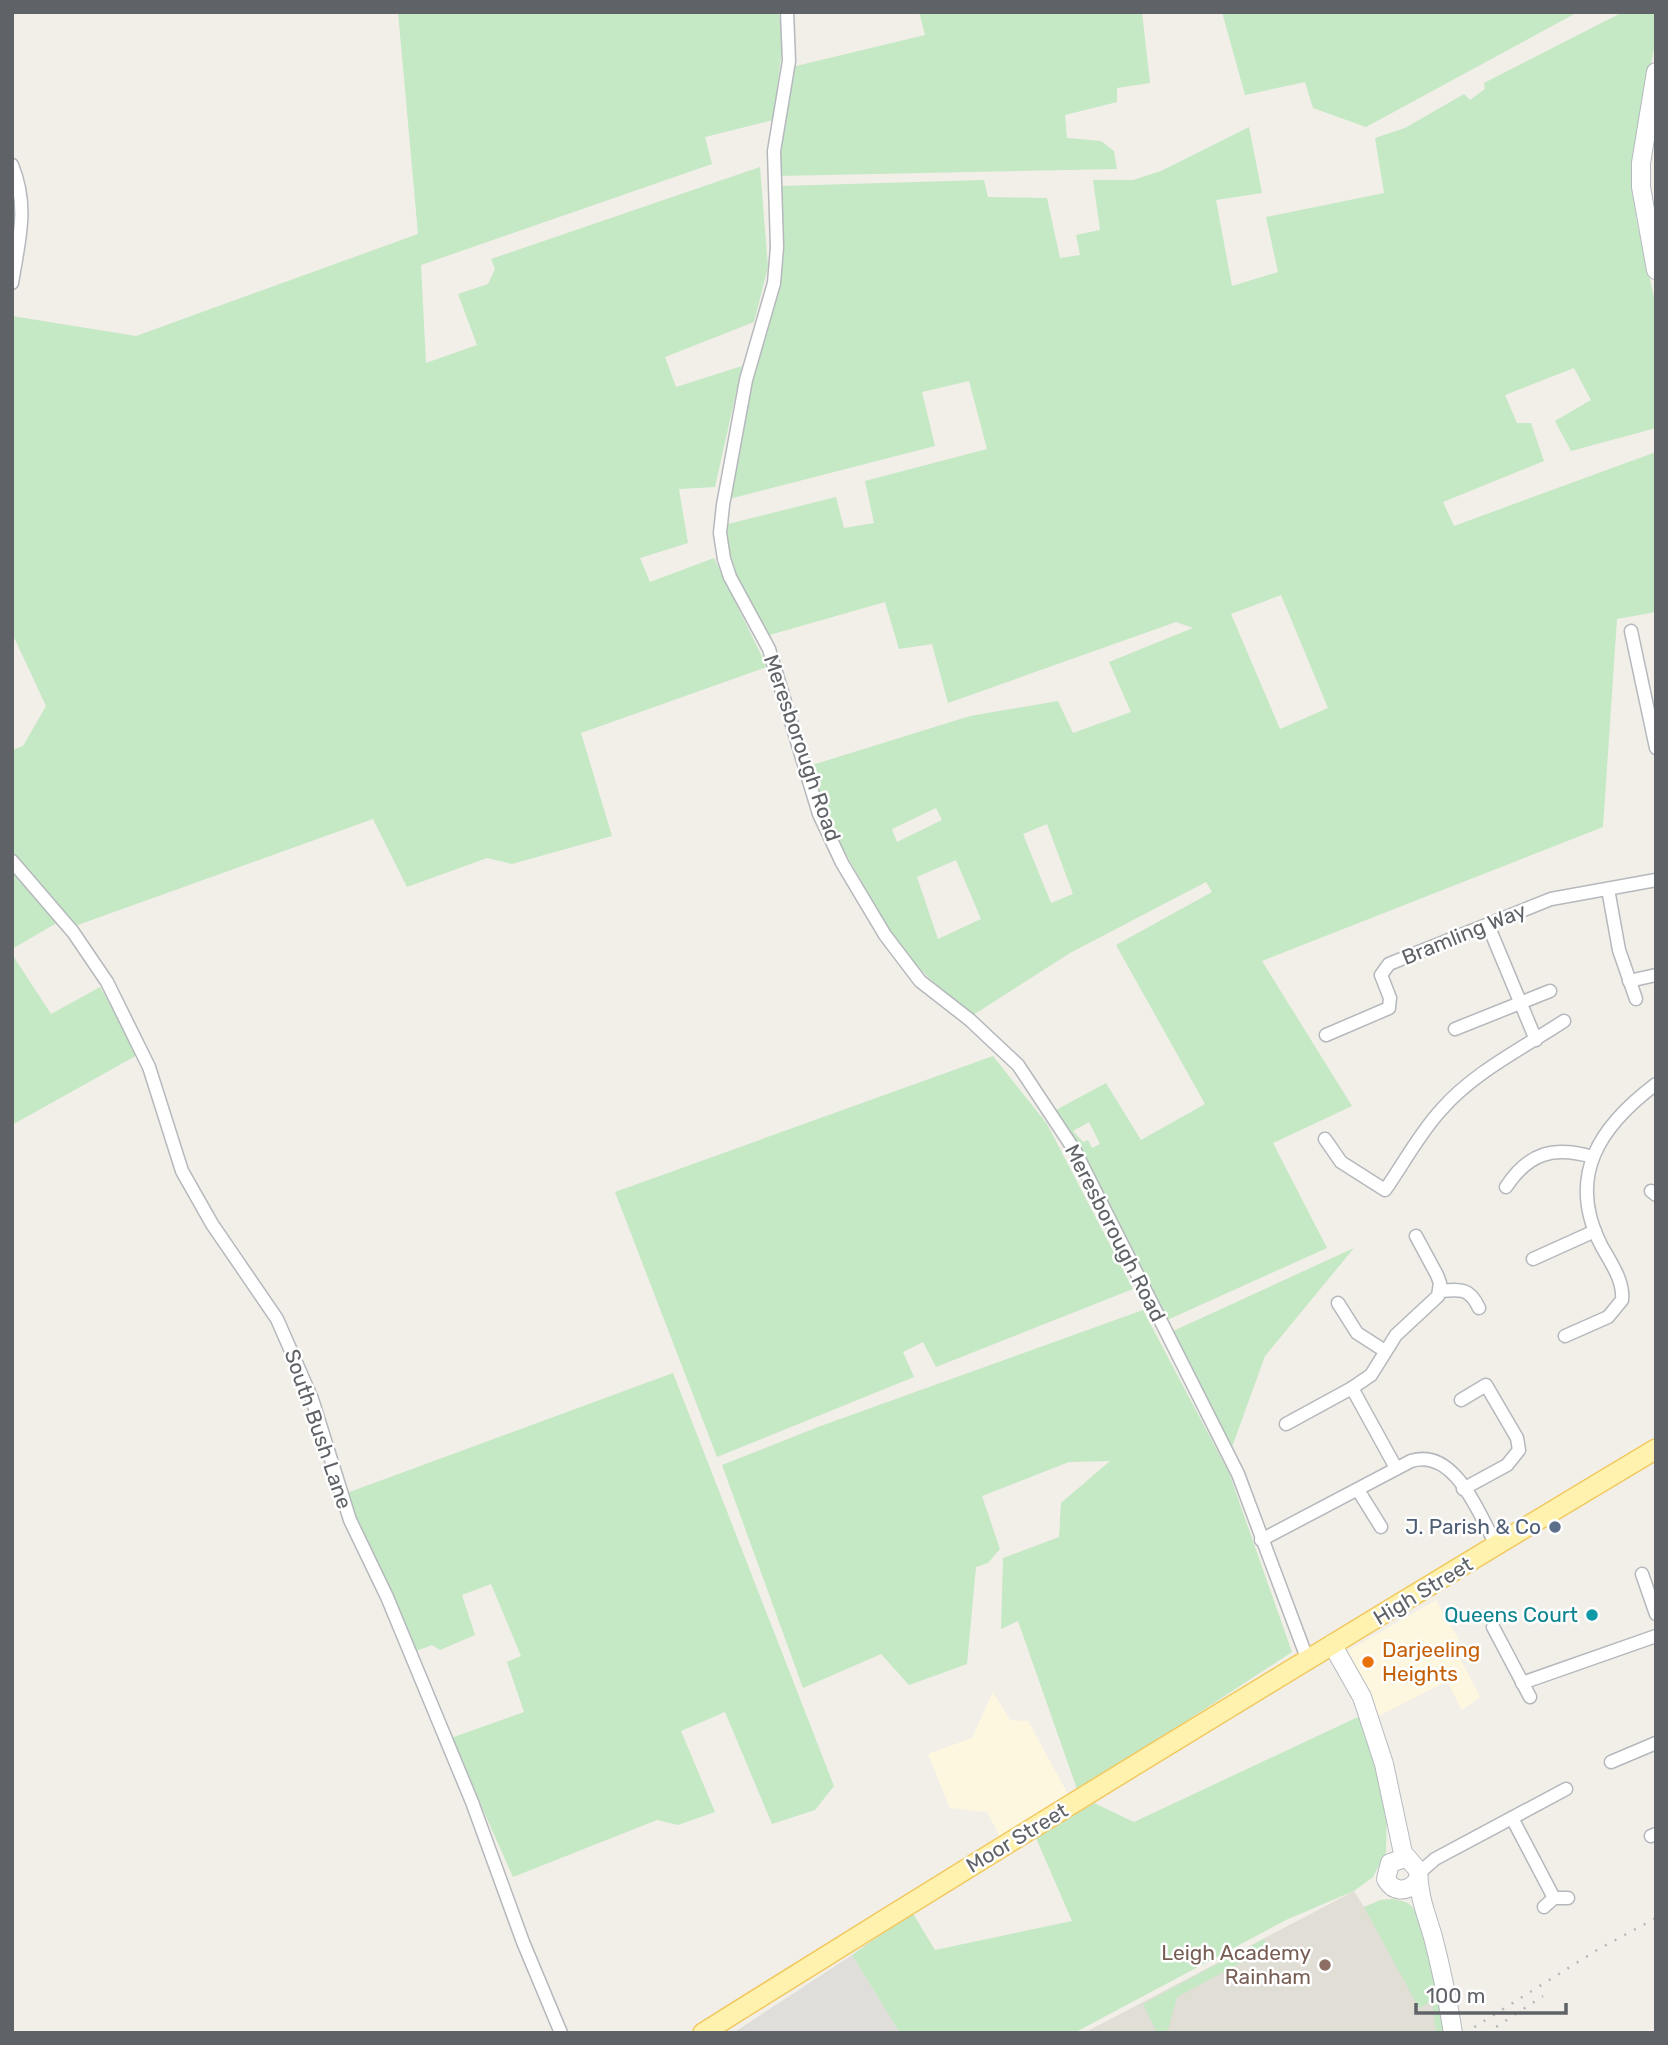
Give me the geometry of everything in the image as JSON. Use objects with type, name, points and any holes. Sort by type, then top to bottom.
[{"type":"main road","name":"High Street","points":[[1332,1644],[1656,1449]]},
{"type":"main road","name":"Moor Street","points":[[703,2033],[1332,1644]]},
{"type":"street","name":"Meresborough Road","points":[[787,12],[789,61],[774,151],[777,247],[774,283],[743,393],[720,519],[724,559],[730,578],[769,649],[819,814],[842,863],[885,935],[920,981],[970,1020],[1018,1065],[1052,1112],[1095,1188],[1238,1474],[1307,1658]]},
{"type":"street","points":[[1656,72],[1641,163],[1641,187],[1656,270]]},
{"type":"street","points":[[12,165],[22,190],[20,236],[12,283]]},
{"type":"street","points":[[1631,631],[1643,688],[1653,716],[1656,748]]},
{"type":"street","name":"South Bush Lane","points":[[12,861],[73,932],[107,982],[149,1067],[182,1171],[212,1224],[283,1332],[312,1399],[350,1520],[387,1597],[472,1802],[523,1942],[561,2033]]},
{"type":"street","name":"Bramling Way","points":[[1326,1035],[1390,1008],[1390,998],[1381,975],[1384,968],[1550,899],[1656,880]]},
{"type":"street","points":[[1608,889],[1629,981],[1636,999]]},
{"type":"street","points":[[1488,925],[1536,1040]]},
{"type":"street","points":[[1629,981],[1656,975]]},
{"type":"street","points":[[1455,1029],[1550,991]]},
{"type":"street","points":[[1325,1139],[1341,1162],[1385,1190],[1423,1132],[1452,1098],[1479,1076],[1564,1021]]},
{"type":"street","points":[[1565,1336],[1608,1317],[1622,1300],[1618,1278],[1595,1231],[1587,1194],[1593,1157],[1617,1117],[1655,1086]]},
{"type":"street","points":[[1506,1187],[1525,1163],[1543,1153],[1561,1150],[1593,1157]]},
{"type":"street","points":[[1533,1259],[1595,1231]]},
{"type":"street","points":[[1286,1424],[1371,1375],[1396,1335],[1435,1301],[1440,1291],[1437,1275],[1416,1236]]},
{"type":"street","points":[[1440,1291],[1463,1289],[1474,1295],[1479,1308]]},
{"type":"street","points":[[1338,1303],[1350,1327],[1365,1340],[1385,1351]]},
{"type":"street","points":[[1461,1400],[1486,1385],[1517,1438],[1519,1450],[1507,1465],[1463,1489]]},
{"type":"street","points":[[1352,1388],[1396,1468]]},
{"type":"street","points":[[1261,1540],[1418,1458],[1432,1459],[1446,1466],[1497,1546]]},
{"type":"street","points":[[1358,1490],[1381,1527]]},
{"type":"street","points":[[1642,1574],[1656,1614]]},
{"type":"street","points":[[1493,1627],[1530,1697]]},
{"type":"street","points":[[1522,1683],[1656,1636]]},
{"type":"street","points":[[1332,1644],[1362,1697],[1384,1764],[1397,1830],[1432,1934],[1452,2029]]},
{"type":"street","points":[[1611,1762],[1656,1743]]},
{"type":"street","points":[[1397,1830],[1388,1865],[1387,1882],[1394,1888],[1410,1873],[1566,1788]]},
{"type":"street","points":[[1512,1818],[1549,1903],[1568,1898]]},
{"type":"street","points":[[1388,1865],[1395,1858],[1410,1873]]},
{"type":"shaded area","points":[[1436,1600],[1460,1641],[1453,1644],[1480,1697],[1462,1710],[1447,1681],[1373,1719],[1346,1652]]},
{"type":"shaded area","points":[[993,1692],[1010,1720],[1028,1721],[1069,1796],[1000,1837],[987,1812],[950,1808],[928,1754],[972,1738]]},
{"type":"shaded area","name":"Leigh Academy Rainham","points":[[1354,1891],[1364,1907],[1381,1900],[1393,1899],[1407,1903],[1416,1911],[1430,1943],[1436,2033],[1084,2033]]},
{"type":"shaded area","points":[[852,1955],[900,2033],[733,2033]]},
{"type":"green space","points":[[398,12],[778,12],[784,34],[773,120],[705,137],[712,164],[421,265],[426,363],[477,345],[458,294],[488,284],[495,269],[491,259],[760,167],[768,267],[754,322],[665,357],[676,387],[742,366],[715,487],[679,489],[688,543],[640,558],[650,582],[714,558],[767,667],[581,733],[612,836],[512,864],[487,858],[407,887],[373,819],[75,926],[12,853],[12,750],[23,746],[46,706],[12,633],[12,316],[136,336],[418,234]]},
{"type":"green space","points":[[919,12],[1142,12],[1150,83],[1117,88],[1117,102],[1065,115],[1067,138],[1101,141],[1114,151],[1117,169],[778,176],[778,154],[792,67],[925,35]]},
{"type":"green space","points":[[1222,12],[1578,12],[1366,127],[1313,108],[1305,82],[1245,95]]},
{"type":"green space","points":[[1623,12],[1656,12],[1656,38],[1639,126],[1636,218],[1656,306],[1656,428],[1571,451],[1555,421],[1591,400],[1574,368],[1505,395],[1517,423],[1531,423],[1544,461],[1443,502],[1454,526],[1656,452],[1656,612],[1617,619],[1603,827],[1262,961],[1352,1106],[1273,1143],[1327,1248],[1165,1321],[1090,1168],[1056,1110],[1106,1083],[1141,1140],[1205,1104],[1116,945],[1212,892],[1206,882],[1070,953],[970,1017],[903,953],[843,849],[809,766],[970,716],[1058,701],[1073,733],[1131,712],[1109,662],[1193,628],[1176,622],[948,703],[932,644],[899,649],[885,602],[766,636],[728,561],[724,525],[836,497],[844,528],[874,523],[865,481],[987,449],[969,381],[922,392],[935,446],[729,499],[755,362],[779,283],[781,186],[984,180],[988,197],[1047,198],[1060,258],[1080,255],[1076,235],[1100,230],[1093,180],[1133,180],[1161,171],[1249,127],[1262,193],[1216,200],[1232,286],[1278,272],[1266,217],[1384,193],[1375,138],[1405,128],[1464,94],[1470,100],[1485,89],[1484,83]],"holes":[[[1281,595],[1328,708],[1280,729],[1231,614]],[[936,808],[942,820],[897,842],[892,829]],[[1047,824],[1073,894],[1051,903],[1023,834]],[[956,860],[981,919],[938,939],[917,877]],[[1089,1122],[1100,1144],[1092,1148],[1088,1140],[1083,1142],[1073,1131]]]},
{"type":"green space","points":[[12,865],[60,921],[12,949]]},
{"type":"green space","points":[[12,954],[51,1014],[100,987],[139,1054],[12,1125]]},
{"type":"green space","points":[[993,1056],[1047,1124],[1133,1289],[936,1367],[923,1342],[903,1352],[914,1377],[717,1457],[615,1192]]},
{"type":"green space","points":[[1354,1248],[1265,1356],[1232,1447],[1171,1332]]},
{"type":"green space","points":[[1143,1310],[1229,1473],[1292,1652],[1078,1792],[1018,1621],[1001,1629],[1003,1558],[1059,1537],[1061,1503],[1110,1461],[1069,1462],[982,1496],[1000,1549],[988,1563],[976,1567],[967,1664],[909,1685],[881,1654],[803,1688],[722,1465],[818,1427]]},
{"type":"green space","points":[[673,1373],[834,1786],[815,1810],[772,1824],[725,1712],[681,1731],[715,1812],[678,1825],[657,1820],[513,1877],[451,1738],[524,1712],[507,1662],[521,1656],[491,1584],[462,1595],[475,1635],[440,1650],[432,1645],[411,1653],[344,1494]]},
{"type":"green space","points":[[1358,1717],[1387,1801],[1386,1852],[1373,1877],[1354,1891],[1288,1919],[1074,2033],[900,2033],[852,1955],[912,1912],[935,1950],[1072,1921],[1036,1838],[1094,1803],[1134,1822]]},
{"type":"green space","points":[[1393,1899],[1409,1904],[1424,1927],[1436,1964],[1450,2033],[1436,2033],[1432,2001],[1419,2008],[1364,1907],[1381,1900]]},
{"type":"green space","points":[[1264,1939],[1268,1948],[1177,1997],[1168,2030],[1157,2033],[1143,2004]]},
{"type":"railway","points":[[1465,2033],[1597,1950],[1656,1918]]},
{"type":"railway","points":[[1487,2033],[1543,1996]]},
{"type":"place","name":"J. Parish & Co","points":[[1555,1527]]},
{"type":"place","name":"Queens Court","points":[[1592,1615]]},
{"type":"place","name":"Darjeeling Heights","points":[[1368,1662]]},
{"type":"place","name":"Leigh Academy Rainham","points":[[1325,1965]]}]
